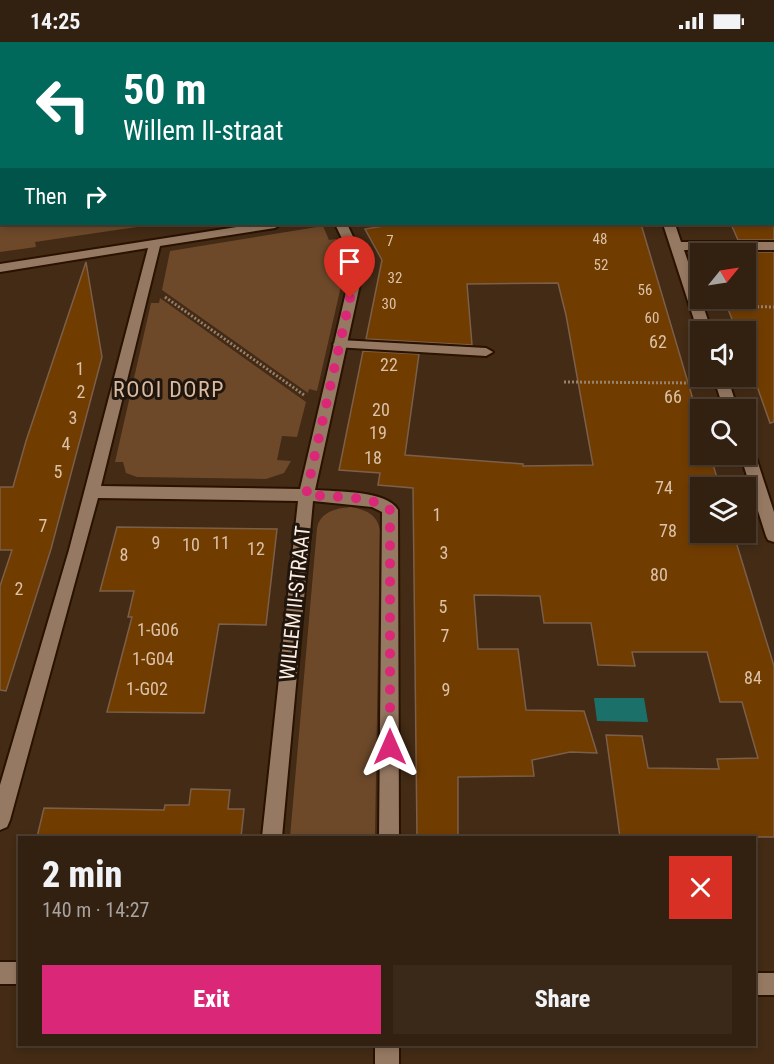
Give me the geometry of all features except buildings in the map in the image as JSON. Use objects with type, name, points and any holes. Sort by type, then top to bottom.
[{"type":"street","points":[[0,268],[269,225]]},
{"type":"street","points":[[92,492],[306,495],[356,275],[352,247],[341,225]]},
{"type":"street","points":[[669,225],[690,286]]},
{"type":"street","points":[[0,820],[77,550],[155,243]]},
{"type":"street","points":[[676,246],[774,246]]},
{"type":"street","points":[[340,344],[486,352]]},
{"type":"street","points":[[750,465],[774,536]]},
{"type":"street","name":"WILLEM II-STRAAT","points":[[272,836],[306,495],[373,501],[386,505],[390,510],[389,836]]},
{"type":"street","points":[[0,973],[18,974]]},
{"type":"street","points":[[756,984],[774,984]]},
{"type":"street","points":[[387,1046],[387,1064]]},
{"type":"path","points":[[145,283],[325,410]]},
{"type":"path","points":[[756,307],[774,307]]},
{"type":"path","points":[[564,382],[690,380]]},
{"type":"shaded area","points":[[0,225],[150,225],[35,242],[36,247],[0,252]]},
{"type":"shaded area","points":[[323,226],[329,240],[336,239],[344,261],[344,273],[317,391],[309,389],[308,393],[162,290],[170,251]]},
{"type":"shaded area","points":[[160,298],[306,402],[297,437],[282,436],[277,460],[291,461],[284,473],[266,479],[137,477],[126,473],[123,462],[115,462],[151,303],[159,303]]},
{"type":"shaded area","points":[[351,507],[370,514],[376,520],[380,530],[375,836],[290,836],[317,528],[321,518],[340,508]]},
{"type":"water","points":[[594,698],[644,698],[648,722],[597,721]]},
{"type":"district","name":"ROOI DORP","points":[[169,389]]},
{"type":"route","points":[[350,298],[306,495],[373,501],[386,505],[390,510],[392,522],[390,747]]}]
